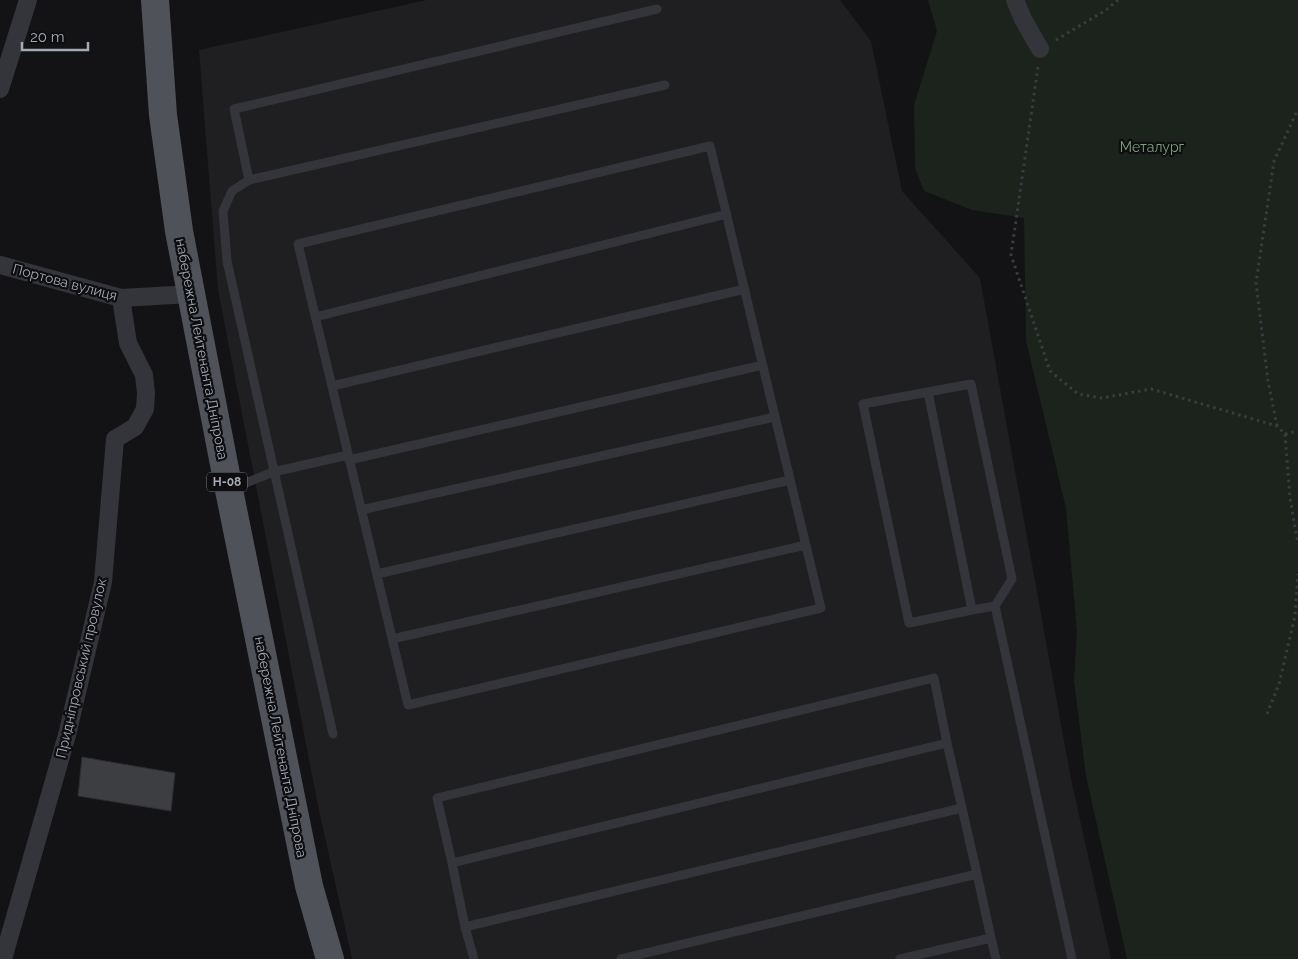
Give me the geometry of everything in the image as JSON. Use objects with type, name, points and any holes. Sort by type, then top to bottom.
[{"type":"main road","name":"набережна Лейтенанта Дніпрова","points":[[155,0],[163,114],[179,231],[309,886],[330,959]]},
{"type":"street","points":[[0,89],[28,0]]},
{"type":"street","points":[[1015,0],[1023,19],[1040,49]]},
{"type":"street","name":"Портова вулиця","points":[[0,265],[121,298],[191,294]]},
{"type":"street","name":"Придніпровський провулок","points":[[3,959],[67,735],[103,582],[114,439],[134,427],[145,409],[144,375],[128,344],[121,298]]},
{"type":"lane","points":[[249,180],[234,109],[657,9]]},
{"type":"lane","points":[[333,734],[226,261],[223,210],[232,192],[249,180],[665,84]]},
{"type":"lane","points":[[710,146],[727,214],[820,608],[408,705],[298,244],[710,146]]},
{"type":"lane","points":[[315,317],[727,214]]},
{"type":"lane","points":[[332,386],[745,289]]},
{"type":"lane","points":[[229,490],[274,472],[763,366]]},
{"type":"lane","points":[[995,606],[909,623],[863,404],[971,384],[1012,579],[995,606],[1072,959]]},
{"type":"lane","points":[[928,392],[972,610]]},
{"type":"lane","points":[[361,510],[775,417]]},
{"type":"lane","points":[[377,574],[790,480]]},
{"type":"lane","points":[[392,639],[806,544]]},
{"type":"lane","points":[[474,959],[437,798],[934,678],[996,959]]},
{"type":"lane","points":[[452,863],[948,743]]},
{"type":"lane","points":[[466,927],[962,808]]},
{"type":"lane","points":[[621,959],[977,874]]},
{"type":"lane","points":[[900,959],[991,938]]},
{"type":"path","points":[[1118,0],[1106,10],[1040,49],[1011,255],[1050,371],[1078,394],[1102,398],[1151,388],[1278,426]]},
{"type":"path","points":[[1298,109],[1274,161],[1256,283],[1268,381],[1278,426],[1285,434],[1290,498],[1298,544]]},
{"type":"path","points":[[1285,434],[1298,431]]},
{"type":"path","points":[[1267,714],[1281,676],[1295,616],[1298,574]]},
{"type":"shaded area","points":[[427,0],[840,0],[871,41],[902,191],[980,278],[1071,779],[1111,959],[352,959],[318,806],[218,290],[199,50]]},
{"type":"green space","name":"Металург","points":[[928,0],[1298,0],[1298,959],[1127,959],[1086,776],[1074,681],[1077,632],[1066,508],[1026,341],[1024,218],[972,210],[924,191],[915,168],[914,105],[937,31]]},
{"type":"building","points":[[82,757],[175,773],[171,811],[78,796]]}]
